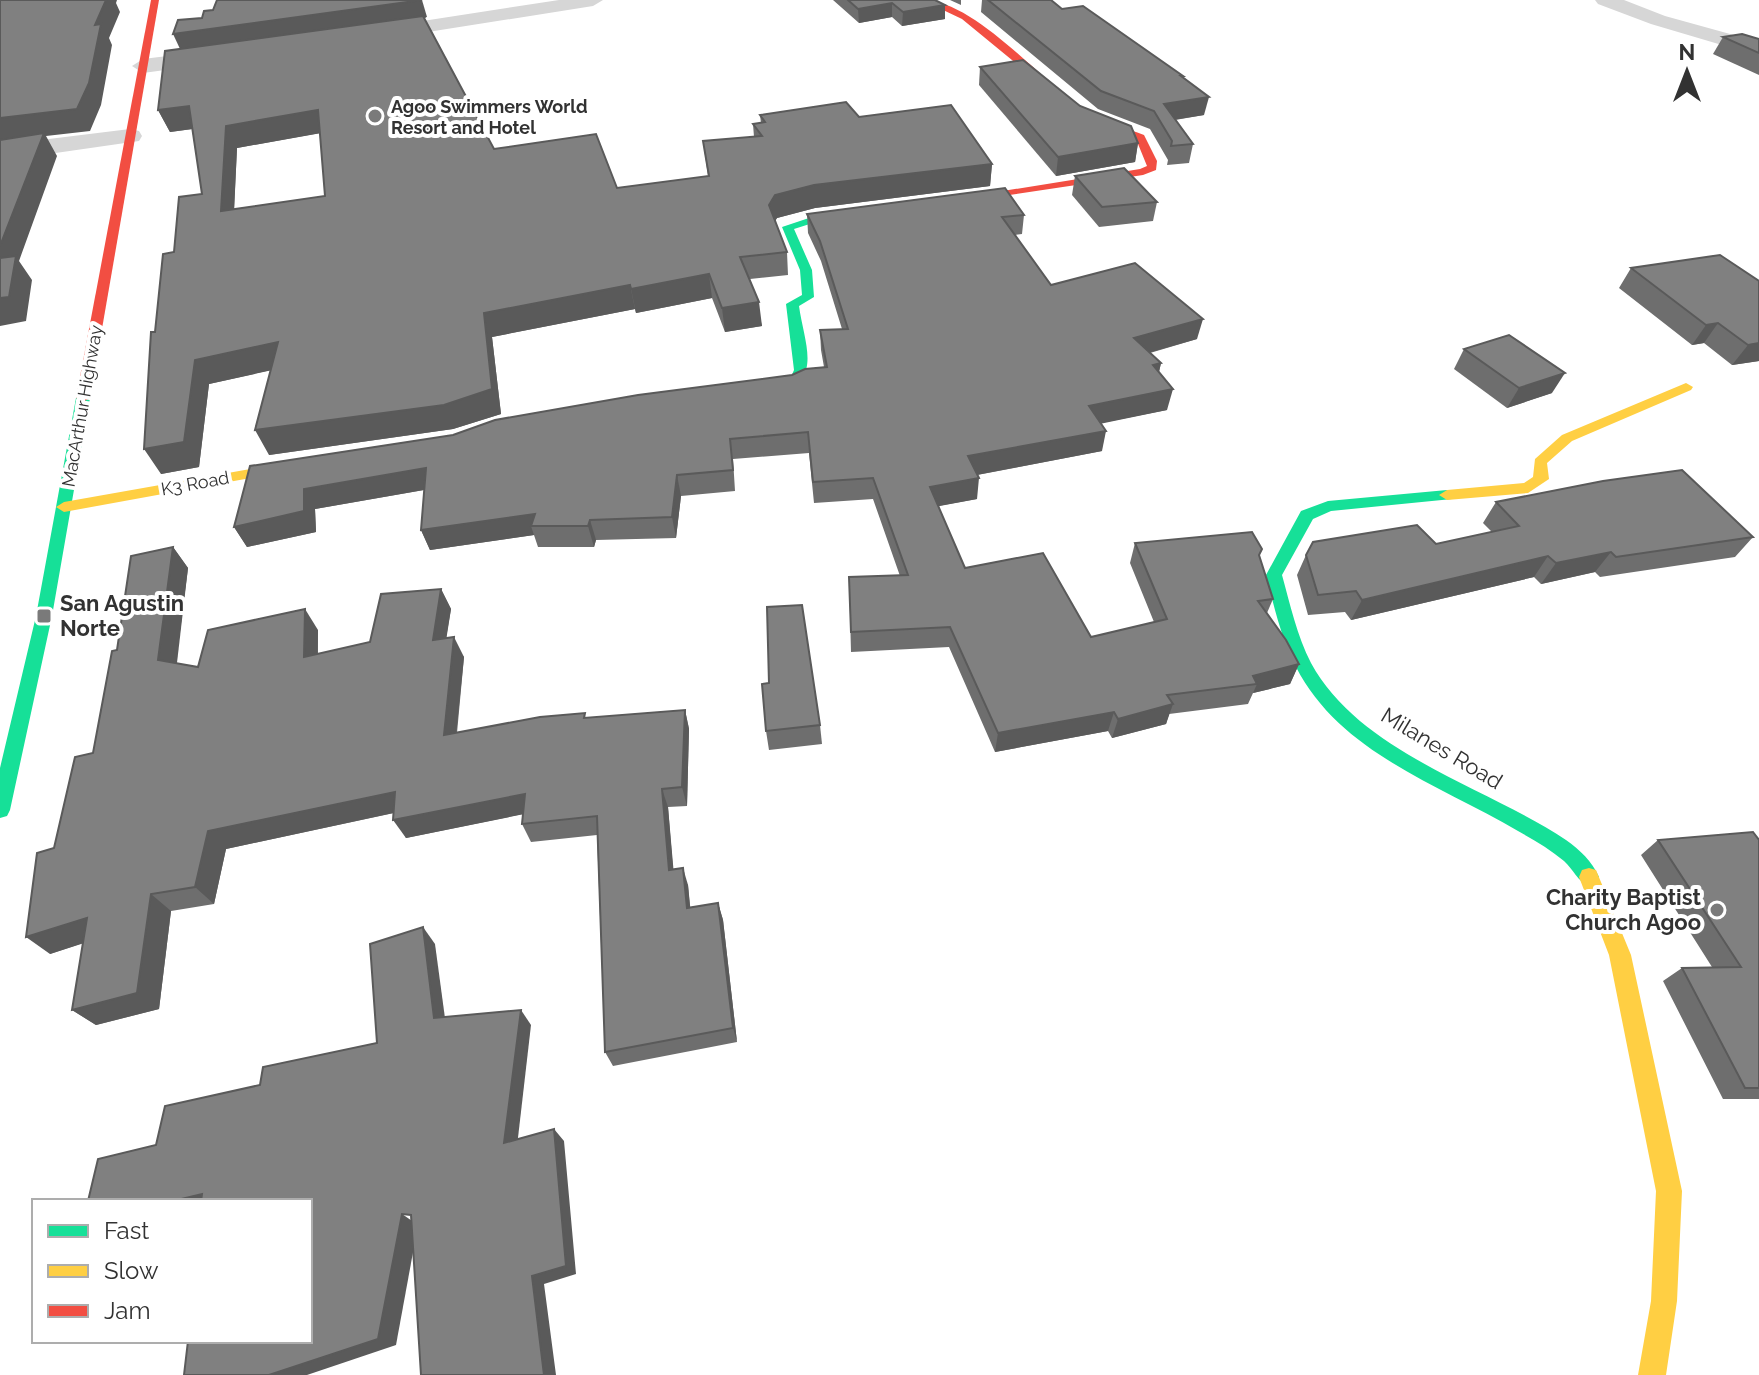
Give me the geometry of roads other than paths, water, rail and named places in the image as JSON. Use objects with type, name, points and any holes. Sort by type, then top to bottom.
[{"type":"main road","name":"MacArthur Highway","points":[[0,810],[44,616],[155,0]]},
{"type":"main road","points":[[926,0],[965,17],[1088,117],[1140,137],[1152,161],[1152,168],[1143,172],[940,203]]},
{"type":"main road","points":[[734,392],[781,386],[796,380],[801,370],[792,304],[808,297],[806,270],[788,227],[815,219],[878,211]]},
{"type":"main road","name":"Milanes Road","points":[[1652,1375],[1664,1301],[1669,1191],[1620,955],[1587,872],[1578,861],[1533,830],[1469,792],[1424,771],[1333,708],[1311,679],[1294,645],[1274,575],[1307,515],[1313,511],[1328,506],[1528,488],[1541,479],[1540,462],[1567,438],[1686,387]]},
{"type":"main road","name":"K3 Road","points":[[64,507],[328,461]]},
{"type":"street","points":[[347,38],[487,19],[593,0]]},
{"type":"street","points":[[1605,0],[1658,20],[1759,49]]},
{"type":"street","points":[[143,66],[243,53]]},
{"type":"street","points":[[0,153],[130,136]]},
{"type":"place","name":"Agoo Swimmers World Resort and Hotel","points":[[375,116]]},
{"type":"place","name":"San Agustin Norte","points":[[44,616]]},
{"type":"place","name":"Charity Baptist Church Agoo","points":[[1717,910]]}]
